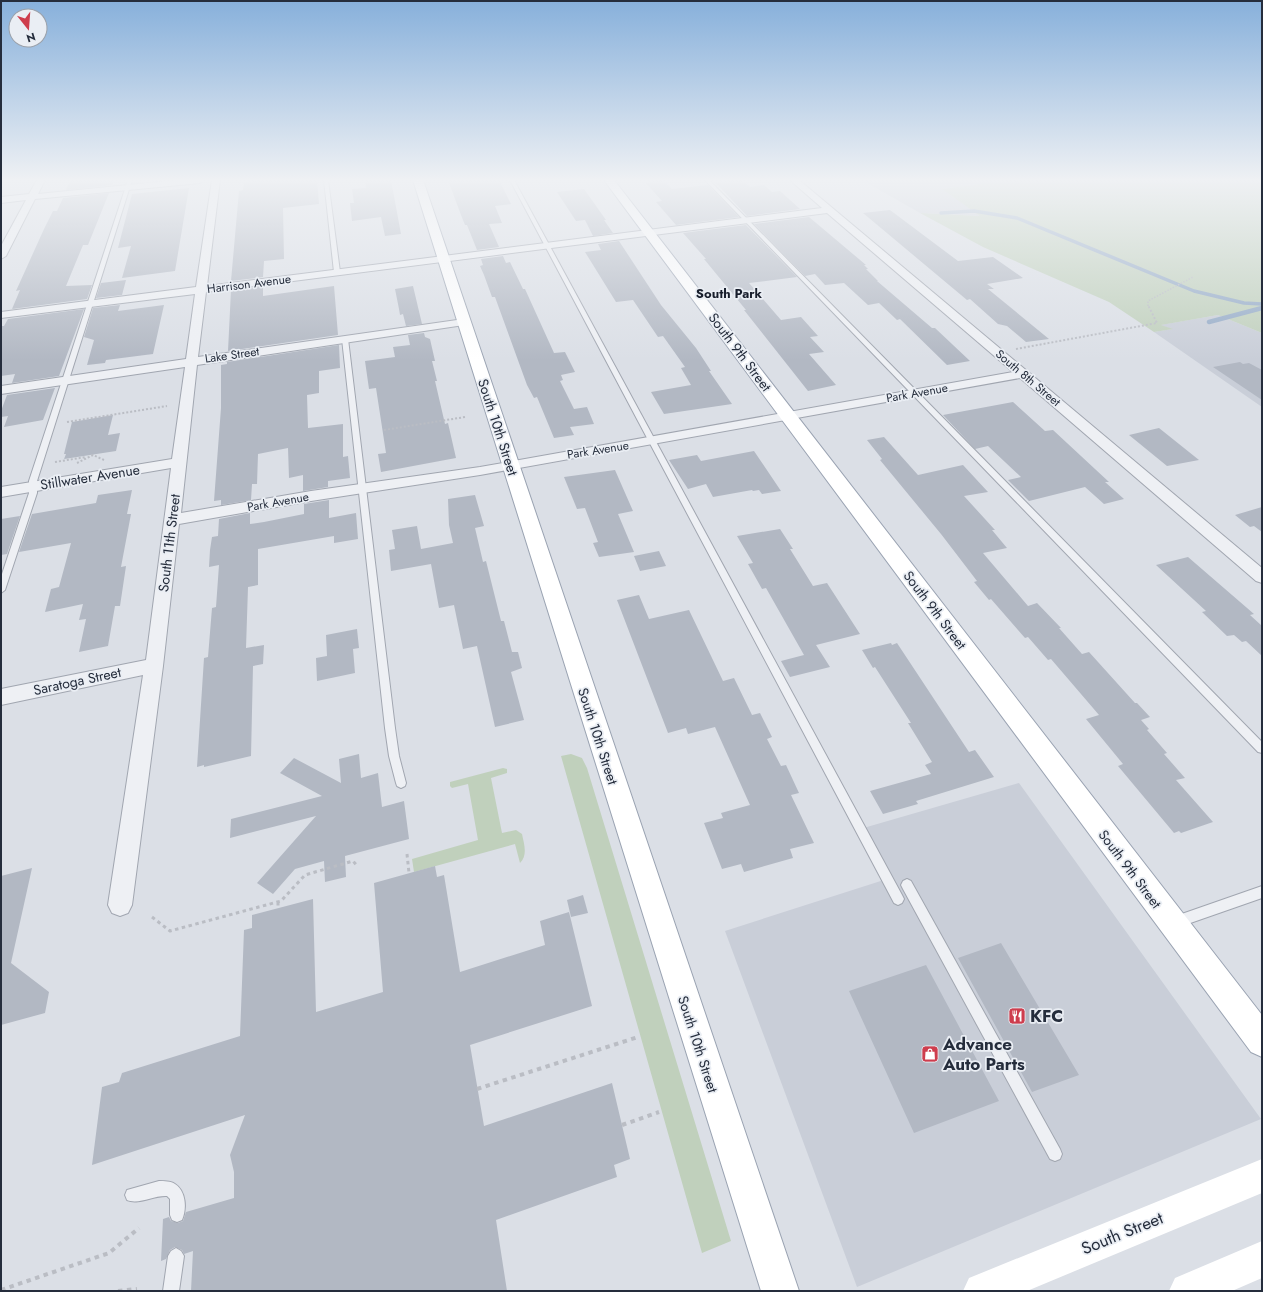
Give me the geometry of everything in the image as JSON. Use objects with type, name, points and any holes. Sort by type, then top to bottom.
[{"type":"main road","name":"South 10th Street","points":[[438,240],[780,1291]]},
{"type":"main road","name":"South 9th Street","points":[[655,240],[1171,924],[1262,1041]]},
{"type":"main road","name":"South Street","points":[[982,1291],[1262,1176]]},
{"type":"main road","points":[[1188,1291],[1262,1259]]},
{"type":"street","points":[[1,256],[9,240]]},
{"type":"street","name":"South 11th Street","points":[[120,906],[154,666],[191,361],[208,240]]},
{"type":"street","name":"Harrison Avenue","points":[[1,315],[591,240]]},
{"type":"street","name":"South 8th Street","points":[[867,240],[1262,577]]},
{"type":"street","name":"Lake Street","points":[[1,390],[464,322]]},
{"type":"street","name":"Park Avenue","points":[[172,520],[651,441],[1024,374]]},
{"type":"street","name":"Stillwater Avenue","points":[[1,492],[179,462]]},
{"type":"street","name":"Saratoga Street","points":[[1,697],[154,666]]},
{"type":"lane","points":[[1,590],[33,493],[33,486],[65,380],[111,240]]},
{"type":"lane","points":[[333,240],[337,272]]},
{"type":"lane","points":[[543,240],[898,899]]},
{"type":"lane","points":[[766,240],[1262,749]]},
{"type":"lane","points":[[345,339],[363,489],[370,566],[390,728],[394,756],[401,783]]},
{"type":"lane","points":[[907,885],[1056,1154]]},
{"type":"lane","points":[[1171,924],[1262,892]]},
{"type":"lane","points":[[132,1195],[159,1188],[171,1189],[177,1196],[177,1215]]},
{"type":"lane","points":[[171,1291],[176,1256]]},
{"type":"path","points":[[1015,349],[1157,323],[1147,304],[1148,301],[1193,277]]},
{"type":"path","points":[[66,424],[72,420],[167,406]]},
{"type":"path","points":[[384,430],[465,417]]},
{"type":"path","points":[[55,462],[95,455],[108,463]]},
{"type":"path","points":[[53,467],[56,456]]},
{"type":"path","points":[[74,466],[87,456]]},
{"type":"path","points":[[407,854],[409,873]]},
{"type":"path","points":[[152,917],[170,931],[281,901],[304,875],[353,861],[358,867]]},
{"type":"path","points":[[278,902],[278,908]]},
{"type":"path","points":[[478,1089],[638,1037]]},
{"type":"path","points":[[622,1125],[659,1112]]},
{"type":"path","points":[[1,1290],[109,1253],[140,1228]]},
{"type":"path","points":[[118,1291],[137,1290]]},
{"type":"shaded area","points":[[1218,315],[1262,333],[1262,407],[1154,332],[1172,329],[1160,325]]},
{"type":"shaded area","points":[[1019,783],[1261,1119],[857,1287],[725,931],[887,879],[860,829]]},
{"type":"green space","points":[[971,240],[1262,240],[1262,333],[1218,315],[1161,325],[1173,329],[1154,332],[1109,302]]},
{"type":"green space","points":[[571,754],[582,758],[587,768],[731,1241],[702,1253],[561,756]]},
{"type":"green space","points":[[503,768],[507,769],[507,773],[491,778],[502,833],[516,830],[522,834],[525,853],[520,863],[515,844],[414,872],[412,859],[478,840],[468,784],[452,788],[450,786],[450,782]]},
{"type":"building","points":[[39,240],[90,240],[88,245],[83,245],[66,286],[92,285],[87,299],[12,309],[20,290],[16,291]]},
{"type":"building","points":[[120,240],[180,240],[175,271],[122,278],[131,246],[118,248]]},
{"type":"building","points":[[235,240],[284,240],[284,259],[264,261],[263,277],[231,281]]},
{"type":"building","points":[[473,240],[496,240],[499,247],[477,250]]},
{"type":"building","points":[[689,240],[761,240],[797,277],[749,283],[781,320],[801,317],[818,336],[810,337],[824,352],[809,354],[836,385],[808,391],[744,310],[746,310],[704,259],[706,259]]},
{"type":"building","points":[[770,240],[837,240],[866,265],[864,265],[868,269],[866,269],[877,281],[932,328],[935,328],[970,361],[947,365],[900,319],[897,320],[879,303],[868,305],[844,283],[825,285],[815,274],[805,276]]},
{"type":"building","points":[[896,240],[930,240],[958,261],[993,257],[1023,278],[987,284],[994,289],[988,289],[1049,339],[1026,342],[1007,326],[998,324],[970,299],[967,300]]},
{"type":"building","points":[[619,241],[661,305],[696,348],[711,371],[709,371],[732,404],[664,414],[651,392],[691,385],[681,368],[685,367],[663,336],[658,337],[633,300],[616,302],[585,252],[601,250],[598,244]]},
{"type":"building","points":[[503,256],[506,263],[510,262],[523,289],[525,289],[554,353],[565,352],[575,372],[561,375],[563,380],[560,381],[574,409],[587,407],[594,424],[570,427],[574,435],[554,438],[537,397],[534,398],[527,385],[495,297],[492,297],[480,266],[483,265],[481,259]]},
{"type":"building","points":[[126,280],[122,295],[96,298],[101,283]]},
{"type":"building","points":[[263,286],[263,296],[334,286],[338,335],[228,351],[231,290]]},
{"type":"building","points":[[413,286],[422,324],[406,326],[403,314],[400,315],[395,289]]},
{"type":"building","points":[[120,305],[118,311],[164,305],[153,354],[106,360],[105,363],[87,365],[94,340],[84,337],[93,308]]},
{"type":"building","points":[[84,309],[59,376],[12,383],[15,374],[1,376],[1,326],[4,326],[8,319]]},
{"type":"building","points":[[424,333],[425,337],[430,339],[435,361],[432,361],[437,381],[435,381],[445,424],[448,423],[456,458],[381,472],[378,454],[386,453],[376,388],[369,389],[365,361],[395,357],[393,347],[410,345],[408,335]]},
{"type":"building","points":[[339,345],[340,368],[319,371],[319,393],[307,395],[308,428],[343,424],[343,457],[348,456],[350,478],[328,481],[328,487],[303,491],[303,475],[289,478],[288,448],[258,454],[257,484],[252,484],[251,500],[221,505],[221,500],[214,501],[221,408],[221,365],[227,364],[227,362]]},
{"type":"building","points":[[1240,362],[1243,364],[1249,363],[1262,370],[1262,400],[1213,367]]},
{"type":"building","points":[[55,388],[43,420],[4,427],[8,416],[1,417],[1,411],[7,395]]},
{"type":"building","points":[[1013,402],[1045,431],[1053,430],[1109,482],[1105,482],[1124,499],[1104,504],[1085,487],[1029,501],[1008,480],[1021,477],[988,446],[975,449],[943,415]]},
{"type":"building","points":[[113,415],[108,435],[120,433],[116,451],[64,459],[72,422]]},
{"type":"building","points":[[1159,428],[1199,460],[1167,466],[1129,435]]},
{"type":"building","points":[[884,437],[918,475],[963,465],[988,492],[964,496],[995,530],[992,530],[1007,548],[983,553],[1028,606],[1037,603],[1061,628],[1059,628],[1082,654],[1089,652],[1135,703],[1137,703],[1150,717],[1141,720],[1149,729],[1147,730],[1167,753],[1164,754],[1185,778],[1176,780],[1213,822],[1181,833],[1179,831],[1174,833],[1118,766],[1123,764],[1086,719],[1099,715],[1051,659],[1048,660],[1028,637],[1025,638],[991,599],[989,600],[974,582],[977,581],[941,534],[880,460],[882,459],[867,440]]},
{"type":"building","points":[[754,451],[781,491],[762,494],[759,490],[752,490],[713,497],[706,484],[688,489],[669,460],[697,455],[701,461]]},
{"type":"building","points":[[615,470],[633,511],[618,514],[634,552],[599,557],[593,543],[598,542],[585,508],[577,509],[564,477]]},
{"type":"building","points":[[132,490],[127,514],[131,514],[121,567],[126,566],[120,606],[115,606],[108,646],[79,652],[86,619],[79,620],[83,604],[45,612],[51,589],[59,587],[71,543],[19,552],[32,514],[96,503],[98,495]]},
{"type":"building","points":[[475,495],[484,526],[475,528],[483,562],[486,561],[501,621],[504,621],[512,652],[518,652],[522,668],[511,672],[524,720],[495,727],[477,646],[463,649],[454,605],[439,608],[431,564],[391,571],[389,550],[395,549],[392,530],[417,526],[421,549],[453,543],[449,525],[448,499]]},
{"type":"building","points":[[329,500],[329,518],[356,513],[358,539],[334,543],[334,536],[258,549],[258,585],[248,587],[246,648],[264,645],[263,664],[253,666],[251,756],[204,767],[204,765],[197,767],[204,658],[208,657],[212,608],[216,607],[219,565],[209,567],[210,550],[212,537],[218,536],[219,519],[250,513],[250,524],[264,522],[304,514],[304,504]]},
{"type":"building","points":[[1262,507],[1262,532],[1254,526],[1250,527],[1235,515]]},
{"type":"building","points":[[20,516],[7,554],[1,555],[1,519]]},
{"type":"building","points":[[780,529],[793,549],[790,549],[813,586],[827,583],[860,634],[816,645],[830,667],[790,677],[781,661],[804,655],[766,588],[762,589],[748,564],[753,563],[737,536]]},
{"type":"building","points":[[659,551],[666,566],[640,571],[634,556]]},
{"type":"building","points":[[1188,557],[1254,614],[1250,615],[1262,626],[1262,656],[1246,641],[1242,642],[1234,635],[1227,636],[1202,612],[1206,611],[1156,565]]},
{"type":"building","points":[[639,595],[649,619],[689,610],[723,681],[734,678],[752,715],[760,713],[772,737],[767,739],[781,766],[786,765],[799,793],[791,795],[814,843],[790,849],[793,858],[744,872],[741,864],[722,869],[704,823],[723,818],[721,813],[750,805],[715,727],[688,734],[686,728],[668,733],[617,600]]},
{"type":"building","points":[[357,629],[359,648],[353,649],[355,673],[317,681],[316,658],[327,656],[326,635]]},
{"type":"building","points":[[891,643],[892,645],[897,643],[969,752],[975,750],[994,777],[916,801],[918,804],[883,814],[870,791],[931,774],[925,765],[932,762],[908,723],[911,723],[875,667],[873,668],[862,650]]},
{"type":"building","points":[[359,754],[361,778],[378,773],[382,807],[404,801],[409,839],[345,856],[346,877],[325,882],[324,861],[295,869],[273,894],[257,883],[316,816],[230,838],[231,819],[322,796],[280,773],[294,758],[341,783],[339,759]]},
{"type":"building","points":[[435,866],[437,877],[444,875],[460,972],[545,945],[540,921],[569,912],[592,1006],[470,1045],[484,1126],[612,1083],[630,1159],[614,1165],[617,1177],[496,1220],[507,1291],[191,1291],[193,1251],[184,1254],[182,1250],[175,1247],[170,1250],[166,1259],[161,1261],[163,1219],[169,1217],[171,1221],[178,1223],[183,1221],[186,1212],[234,1198],[234,1172],[230,1155],[245,1115],[92,1165],[102,1087],[119,1082],[122,1073],[240,1036],[244,930],[252,928],[252,915],[313,899],[316,1012],[383,992],[374,883]]},
{"type":"building","points":[[32,868],[11,963],[49,992],[45,1013],[1,1025],[1,876]]},
{"type":"building","points":[[583,895],[588,913],[571,917],[567,900]]},
{"type":"building","name":"KFC","points":[[1001,943],[1079,1075],[1032,1092],[958,958]]},
{"type":"building","points":[[926,965],[999,1101],[914,1133],[849,991]]},
{"type":"waterway","points":[[1071,240],[1194,291],[1244,303],[1262,304]]},
{"type":"waterway","points":[[1209,322],[1262,308]]},
{"type":"place","name":"KFC","points":[[1017,1016]]},
{"type":"place","name":"Advance Auto Parts","points":[[930,1054]]},
{"type":"district","name":"South Park","points":[[729,293]]}]
